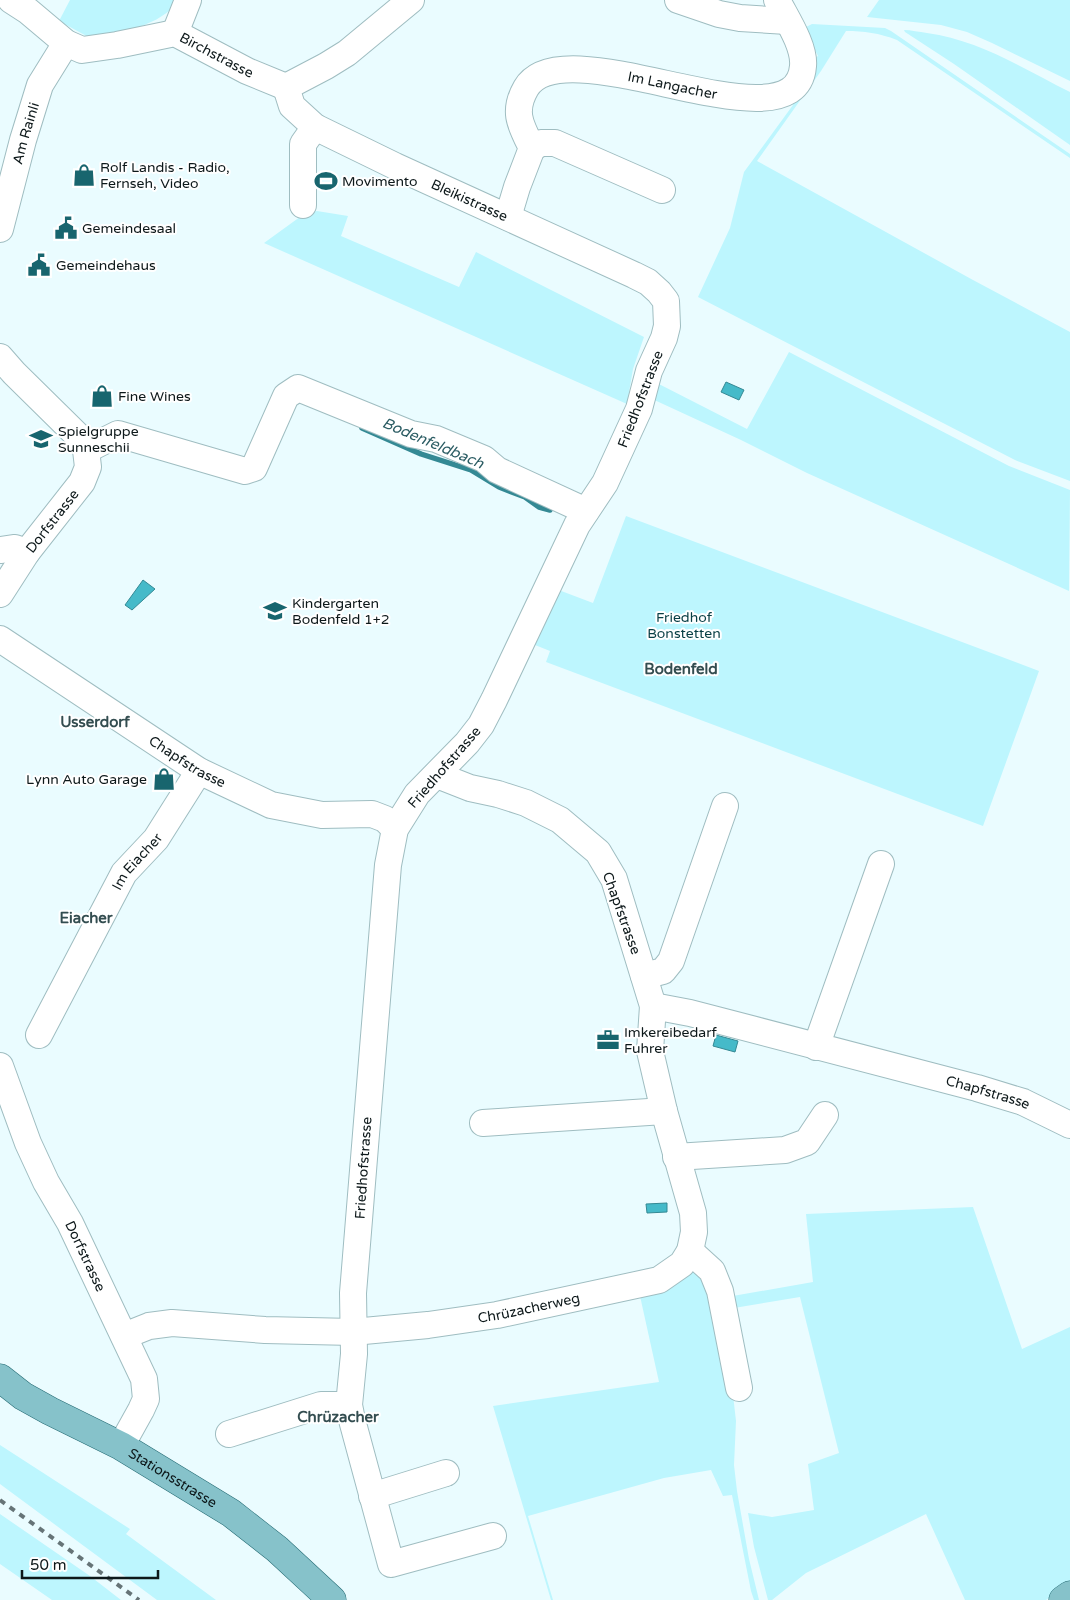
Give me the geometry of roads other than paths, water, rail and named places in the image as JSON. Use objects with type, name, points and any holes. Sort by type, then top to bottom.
[{"type":"main road","name":"Stationsstrasse","points":[[0,1378],[23,1396],[50,1412],[121,1446],[231,1513],[277,1549],[332,1600]]},
{"type":"main road","points":[[1063,1600],[1070,1595]]},
{"type":"street","name":"Birchstrasse","points":[[11,0],[28,11],[66,43],[82,50],[175,33],[247,71],[286,88]]},
{"type":"street","points":[[175,33],[188,0]]},
{"type":"street","points":[[286,88],[347,53],[411,0]]},
{"type":"street","points":[[678,0],[719,14],[740,18],[782,10]]},
{"type":"street","name":"Im Langacher","points":[[532,148],[521,126],[518,105],[528,84],[545,72],[578,69],[626,75],[677,87],[729,96],[765,98],[783,95],[797,84],[804,65],[802,52],[782,10]]},
{"type":"street","name":"Am Rainli","points":[[0,229],[23,140],[40,85],[66,43]]},
{"type":"street","name":"Bleikistrasse","points":[[286,88],[292,106],[315,127],[395,166],[643,280],[666,300]]},
{"type":"street","points":[[303,205],[303,144],[315,127]]},
{"type":"street","points":[[508,217],[516,188],[532,148],[541,143],[555,143],[662,190]]},
{"type":"street","name":"Friedhofstrasse","points":[[353,1332],[353,1293],[377,989],[388,865],[395,829],[417,794],[437,776],[481,725],[494,700],[577,525],[605,483],[639,409],[648,371],[664,338],[667,326],[666,300]]},
{"type":"street","points":[[0,357],[73,430],[86,450],[118,434],[245,471],[254,468],[286,396],[298,388],[411,434],[436,439],[484,459],[497,470],[586,511]]},
{"type":"street","name":"Dorfstrasse","points":[[4,578],[82,482],[88,466],[86,450]]},
{"type":"street","points":[[0,550],[15,548],[27,552]]},
{"type":"street","name":"Chapfstrasse","points":[[0,639],[199,771],[271,805],[322,815],[372,814],[385,819],[395,829]]},
{"type":"street","name":"Im Eiacher","points":[[40,1035],[124,873],[156,839],[199,771]]},
{"type":"street","name":"Chapfstrasse","points":[[437,776],[470,788],[498,794],[539,809],[560,820],[598,852],[614,879],[653,1006],[690,1013],[977,1088],[1023,1102],[1070,1125]]},
{"type":"street","points":[[644,976],[663,971],[671,961],[725,806]]},
{"type":"street","points":[[816,1047],[882,864]]},
{"type":"street","points":[[653,1006],[650,1051],[676,1157],[693,1212],[694,1232],[690,1251],[712,1272],[720,1291],[739,1388]]},
{"type":"street","name":"Dorfstrasse","points":[[0,1066],[28,1143],[46,1182],[70,1223],[144,1379],[146,1399],[121,1446]]},
{"type":"street","points":[[482,1123],[664,1110]]},
{"type":"street","points":[[676,1157],[785,1150],[807,1142],[825,1115]]},
{"type":"street","name":"Chrüzacherweg","points":[[124,1336],[149,1326],[172,1323],[265,1330],[353,1332],[497,1316],[659,1280],[682,1264],[690,1251]]},
{"type":"street","points":[[353,1332],[354,1354],[349,1405],[372,1496],[392,1564],[494,1536]]},
{"type":"street","points":[[229,1434],[321,1405],[349,1405]]},
{"type":"street","points":[[372,1496],[446,1473]]},
{"type":"water","points":[[726,382],[744,390],[739,400],[721,392]]},
{"type":"water","points":[[143,580],[155,589],[132,610],[125,605]]},
{"type":"water","points":[[716,1035],[738,1041],[735,1052],[713,1046]]},
{"type":"water","points":[[667,1203],[667,1212],[647,1213],[646,1204]]},
{"type":"waterway","name":"Bodenfeldbach","points":[[362,428],[421,454],[471,470],[499,487],[525,497],[539,507],[550,510]]},
{"type":"railway","points":[[0,1500],[139,1600]]},
{"type":"place","name":"Rolf Landis - Radio, Fernseh, Video","points":[[84,175]]},
{"type":"place","name":"Movimento","points":[[326,181]]},
{"type":"place","name":"Gemeindesaal","points":[[66,228]]},
{"type":"place","name":"Gemeindehaus","points":[[39,265]]},
{"type":"place","name":"Fine Wines","points":[[102,396]]},
{"type":"place","name":"Spielgruppe Sunneschii","points":[[41,439]]},
{"type":"place","name":"Kindergarten Bodenfeld 1+2","points":[[275,611]]},
{"type":"place","name":"Lynn Auto Garage","points":[[164,779]]},
{"type":"place","name":"Imkereibedarf Fuhrer","points":[[608,1040]]},
{"type":"district","name":"Bodenfeld","points":[[681,669]]},
{"type":"district","name":"Usserdorf","points":[[95,722]]},
{"type":"district","name":"Eiacher","points":[[86,918]]},
{"type":"district","name":"Chrüzacher","points":[[338,1417]]},
{"type":"park label","name":"Friedhof Bonstetten","points":[[684,626]]}]
